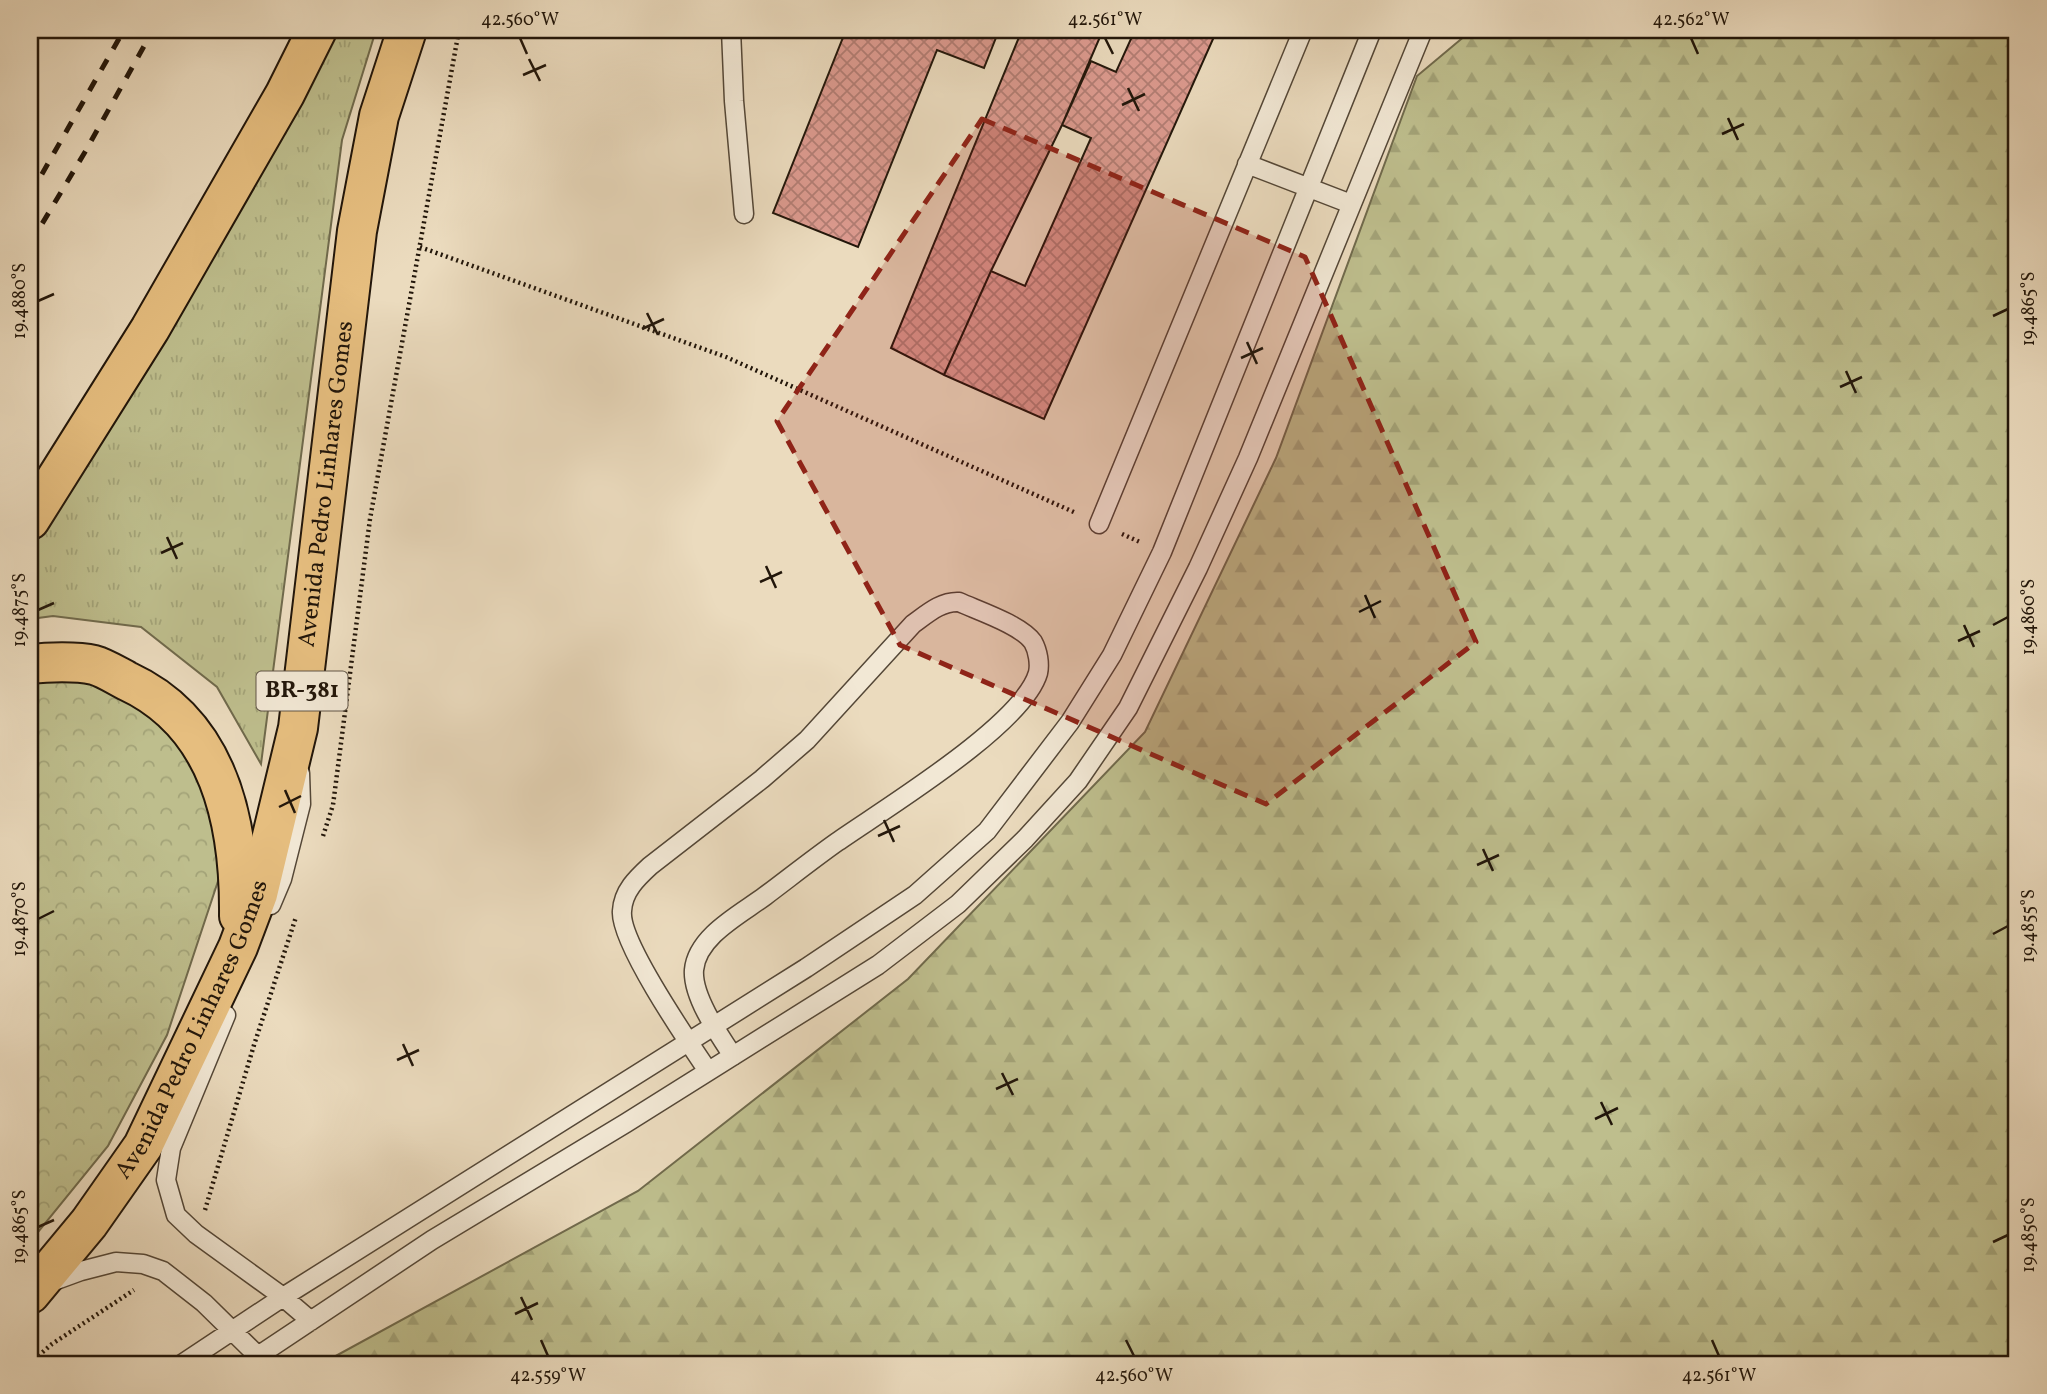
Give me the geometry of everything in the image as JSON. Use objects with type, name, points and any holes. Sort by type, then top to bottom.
[{"type":"highway","points":[[30,520],[150,329],[285,94],[317,30]]},
{"type":"highway","name":"Avenida Pedro Linhares Gomes","points":[[32,1291],[89,1223],[143,1146],[238,947],[258,894],[298,727],[357,231],[379,116],[407,30]]},
{"type":"highway","points":[[30,664],[44,662],[94,665],[150,692],[187,724],[211,760],[231,817],[239,873],[238,947]]},
{"type":"lane","points":[[730,30],[744,214]]},
{"type":"lane","points":[[1099,524],[1303,30]]},
{"type":"lane","points":[[182,1364],[283,1297],[806,968],[915,895],[987,831],[1070,722],[1112,655],[1162,552],[1372,30]]},
{"type":"lane","points":[[32,1291],[81,1271],[116,1262],[143,1264],[163,1271],[204,1303],[234,1331],[252,1360],[432,1240],[878,965],[958,904],[1026,839],[1078,780],[1128,708],[1198,568],[1248,458],[1423,30]]},
{"type":"lane","points":[[1247,164],[1351,204]]},
{"type":"lane","points":[[709,1071],[688,1042],[631,946],[621,912],[626,894],[635,880],[807,740],[913,624],[931,611],[951,601],[959,602],[1021,631],[1032,642],[1038,656],[1038,672],[1029,691],[1002,723],[717,932],[699,954],[694,971],[696,988],[714,1026],[733,1056]]},
{"type":"lane","points":[[298,727],[302,803],[282,879],[171,1148],[166,1180],[176,1215],[196,1234],[283,1297],[311,1321]]},
{"type":"path","points":[[419,247],[726,358],[1162,552]]},
{"type":"highlighted area","points":[[982,119],[1305,257],[1476,642],[1266,804],[900,645],[777,421]]},
{"type":"green space","points":[[335,30],[376,30],[342,140],[261,764],[217,687],[141,627],[53,616],[30,619],[30,551],[58,509]]},
{"type":"green space","points":[[1472,30],[2017,30],[2017,1364],[321,1364],[638,1191],[908,979],[1145,732],[1276,458],[1417,76]]},
{"type":"green space","points":[[64,680],[126,687],[179,729],[228,851],[167,1035],[108,1146],[30,1242],[30,684]]},
{"type":"building","points":[[846,30],[999,30],[984,68],[937,50],[858,247],[773,213]]},
{"type":"building","points":[[1022,30],[1103,30],[1062,125],[944,375],[891,348]]},
{"type":"building","points":[[1135,30],[1217,30],[1044,419],[944,375],[991,271],[1025,286],[1091,138],[1062,125],[1091,61],[1116,72]]},
{"type":"railway","points":[[30,195],[124,30]]},
{"type":"railway","points":[[30,244],[153,30]]}]
